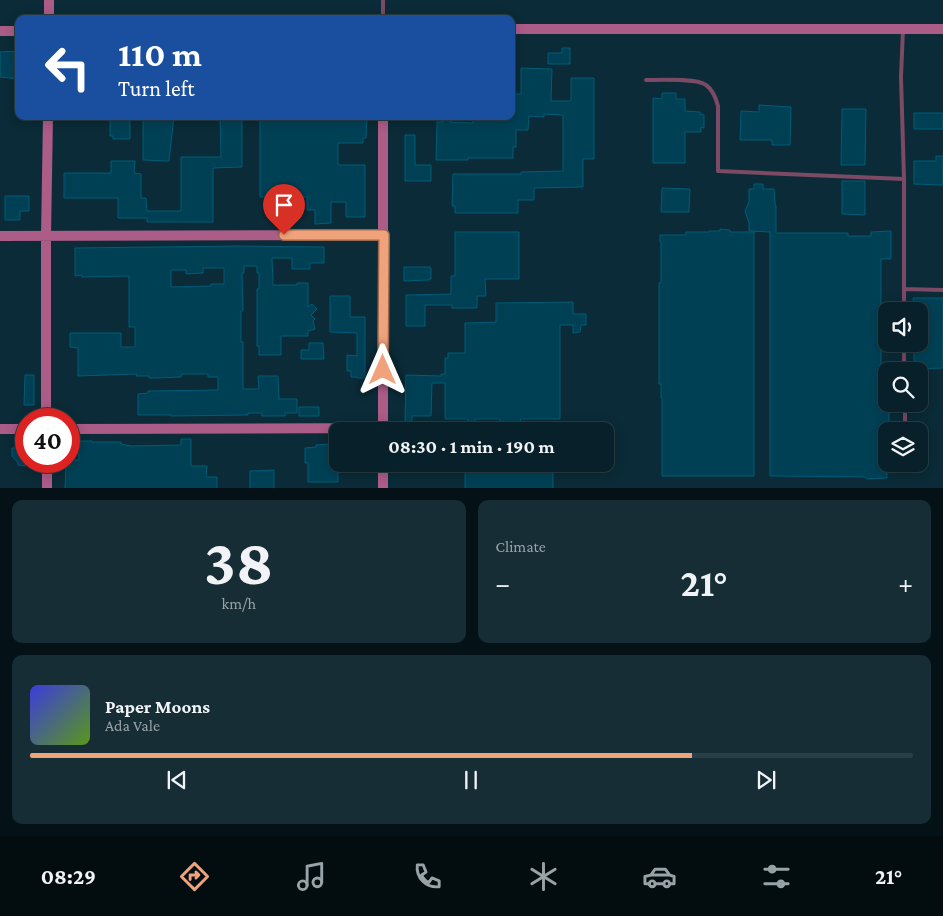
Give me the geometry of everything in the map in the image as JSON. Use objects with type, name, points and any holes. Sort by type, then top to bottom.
[{"type":"street","points":[[49,0],[49,15]]},
{"type":"street","points":[[515,29],[943,29]]},
{"type":"street","points":[[0,31],[15,31]]},
{"type":"street","points":[[46,408],[48,120]]},
{"type":"street","points":[[383,120],[383,422]]},
{"type":"street","points":[[0,236],[384,235]]},
{"type":"street","points":[[0,429],[15,429]]},
{"type":"street","points":[[80,429],[329,430]]},
{"type":"street","points":[[383,472],[383,488]]},
{"type":"street","points":[[47,473],[47,488]]},
{"type":"lane","points":[[383,0],[383,15]]},
{"type":"lane","points":[[903,29],[901,77],[904,179],[904,302]]},
{"type":"lane","points":[[646,80],[690,81],[705,84],[711,90],[718,106],[718,171],[904,179]]},
{"type":"lane","points":[[904,289],[943,290]]},
{"type":"building","points":[[562,48],[570,48],[570,64],[548,64],[548,53],[562,53]]},
{"type":"building","points":[[15,51],[15,79],[0,77],[0,52]]},
{"type":"building","points":[[521,68],[552,69],[551,101],[571,101],[571,78],[594,78],[594,159],[583,159],[583,187],[534,188],[534,200],[518,200],[518,213],[455,213],[455,206],[452,206],[453,174],[521,174],[521,172],[563,171],[563,115],[544,114],[544,117],[529,116],[528,130],[516,130],[516,147],[513,147],[513,158],[436,160],[437,122],[450,120],[450,122],[473,123],[473,120],[515,120],[515,94],[521,94]]},
{"type":"building","points":[[662,93],[676,93],[676,99],[685,99],[685,111],[700,112],[700,114],[704,115],[704,128],[701,127],[701,132],[685,132],[685,163],[653,163],[653,98],[662,99]]},
{"type":"building","points":[[759,105],[791,107],[790,145],[772,145],[772,140],[740,140],[741,111],[759,112]]},
{"type":"building","points":[[842,109],[866,109],[865,165],[841,165]]},
{"type":"building","points":[[914,113],[943,113],[943,129],[914,129]]},
{"type":"building","points":[[110,120],[130,120],[130,139],[113,139],[113,136],[110,136]]},
{"type":"building","points":[[143,120],[174,120],[169,161],[143,160]]},
{"type":"building","points":[[220,120],[242,120],[242,167],[213,168],[213,222],[147,222],[147,218],[118,218],[118,198],[64,198],[64,173],[111,173],[111,161],[135,161],[134,173],[141,174],[141,198],[146,198],[147,211],[181,211],[181,157],[221,157]]},
{"type":"building","points":[[260,120],[367,120],[366,138],[363,138],[363,143],[338,143],[338,165],[365,165],[365,217],[346,217],[346,202],[331,202],[331,223],[315,224],[315,210],[307,210],[307,197],[260,197]]},
{"type":"building","points":[[405,135],[415,135],[415,165],[431,165],[431,181],[405,181]]},
{"type":"building","points":[[936,156],[943,156],[943,185],[914,184],[914,161],[936,161]]},
{"type":"building","points":[[842,181],[865,181],[865,215],[842,214]]},
{"type":"building","points":[[754,184],[763,184],[763,189],[774,189],[776,233],[848,233],[848,236],[871,236],[871,232],[891,231],[891,259],[881,259],[881,302],[878,302],[878,352],[881,352],[881,362],[878,362],[878,412],[889,412],[889,422],[878,422],[878,472],[887,472],[887,478],[770,476],[770,232],[749,231],[749,223],[745,211],[749,202],[749,189],[754,189]]},
{"type":"building","points":[[662,188],[690,189],[689,212],[661,212]]},
{"type":"building","points":[[5,196],[29,196],[29,211],[20,211],[20,220],[5,220]]},
{"type":"building","points":[[720,229],[730,230],[730,232],[754,232],[754,476],[662,476],[662,398],[661,384],[659,384],[660,235],[686,235],[686,232],[709,232],[720,231]]},
{"type":"building","points":[[455,232],[519,232],[519,279],[485,279],[486,296],[477,296],[477,308],[452,308],[452,305],[425,305],[425,326],[406,326],[406,295],[451,294],[451,276],[455,276]]},
{"type":"building","points":[[324,247],[324,263],[310,263],[310,269],[292,269],[292,258],[272,258],[273,285],[308,283],[308,307],[312,304],[317,309],[311,315],[315,319],[313,321],[315,329],[308,331],[308,336],[281,336],[281,355],[259,355],[259,346],[257,346],[257,289],[259,289],[259,273],[257,273],[257,266],[244,266],[244,273],[242,273],[243,311],[241,311],[241,342],[243,342],[243,389],[259,389],[258,376],[278,376],[279,399],[297,399],[297,413],[285,413],[285,416],[262,416],[262,413],[248,413],[248,415],[138,415],[138,394],[148,393],[148,391],[218,390],[218,377],[208,377],[208,374],[182,374],[181,377],[156,378],[136,376],[137,374],[78,376],[78,348],[70,347],[70,333],[121,333],[121,347],[135,347],[135,327],[129,327],[129,276],[75,276],[75,248]],"holes":[[[203,268],[224,268],[224,284],[171,287],[171,270],[186,270],[186,274],[203,273]]]},
{"type":"building","points":[[404,267],[430,267],[431,279],[404,281]]},
{"type":"building","points":[[330,296],[350,296],[350,317],[365,317],[365,378],[351,377],[351,371],[347,371],[347,355],[357,356],[357,333],[330,332]]},
{"type":"building","points":[[913,298],[943,298],[943,368],[928,369],[928,362],[914,362],[914,352],[928,352],[928,302],[913,302]]},
{"type":"building","points":[[573,302],[573,314],[586,314],[586,325],[581,325],[580,332],[573,333],[573,325],[560,325],[560,419],[520,419],[521,422],[500,422],[500,419],[475,419],[475,422],[468,422],[468,419],[445,419],[445,383],[432,383],[431,416],[412,416],[412,422],[405,422],[406,375],[441,376],[441,374],[445,374],[445,358],[448,358],[448,353],[465,353],[465,323],[496,322],[496,303]]},
{"type":"building","points":[[309,343],[323,343],[324,359],[301,359],[301,350],[309,350]]},
{"type":"building","points":[[25,375],[34,375],[34,405],[24,405]]},
{"type":"building","points":[[299,407],[319,407],[319,416],[299,416]]},
{"type":"building","points":[[181,439],[191,439],[191,466],[207,466],[206,477],[217,477],[217,488],[65,488],[66,473],[80,473],[80,441],[121,442],[121,444],[131,446],[181,445]]},
{"type":"building","points":[[329,444],[329,472],[338,472],[338,482],[308,482],[308,463],[305,463],[305,448],[316,447],[316,445]]},
{"type":"building","points":[[12,448],[15,448],[15,460],[12,456]]},
{"type":"building","points":[[274,470],[274,488],[250,488],[250,471]]},
{"type":"building","points":[[465,472],[553,472],[553,488],[465,488]]},
{"type":"route","points":[[284,235],[384,235],[383,370]]}]
